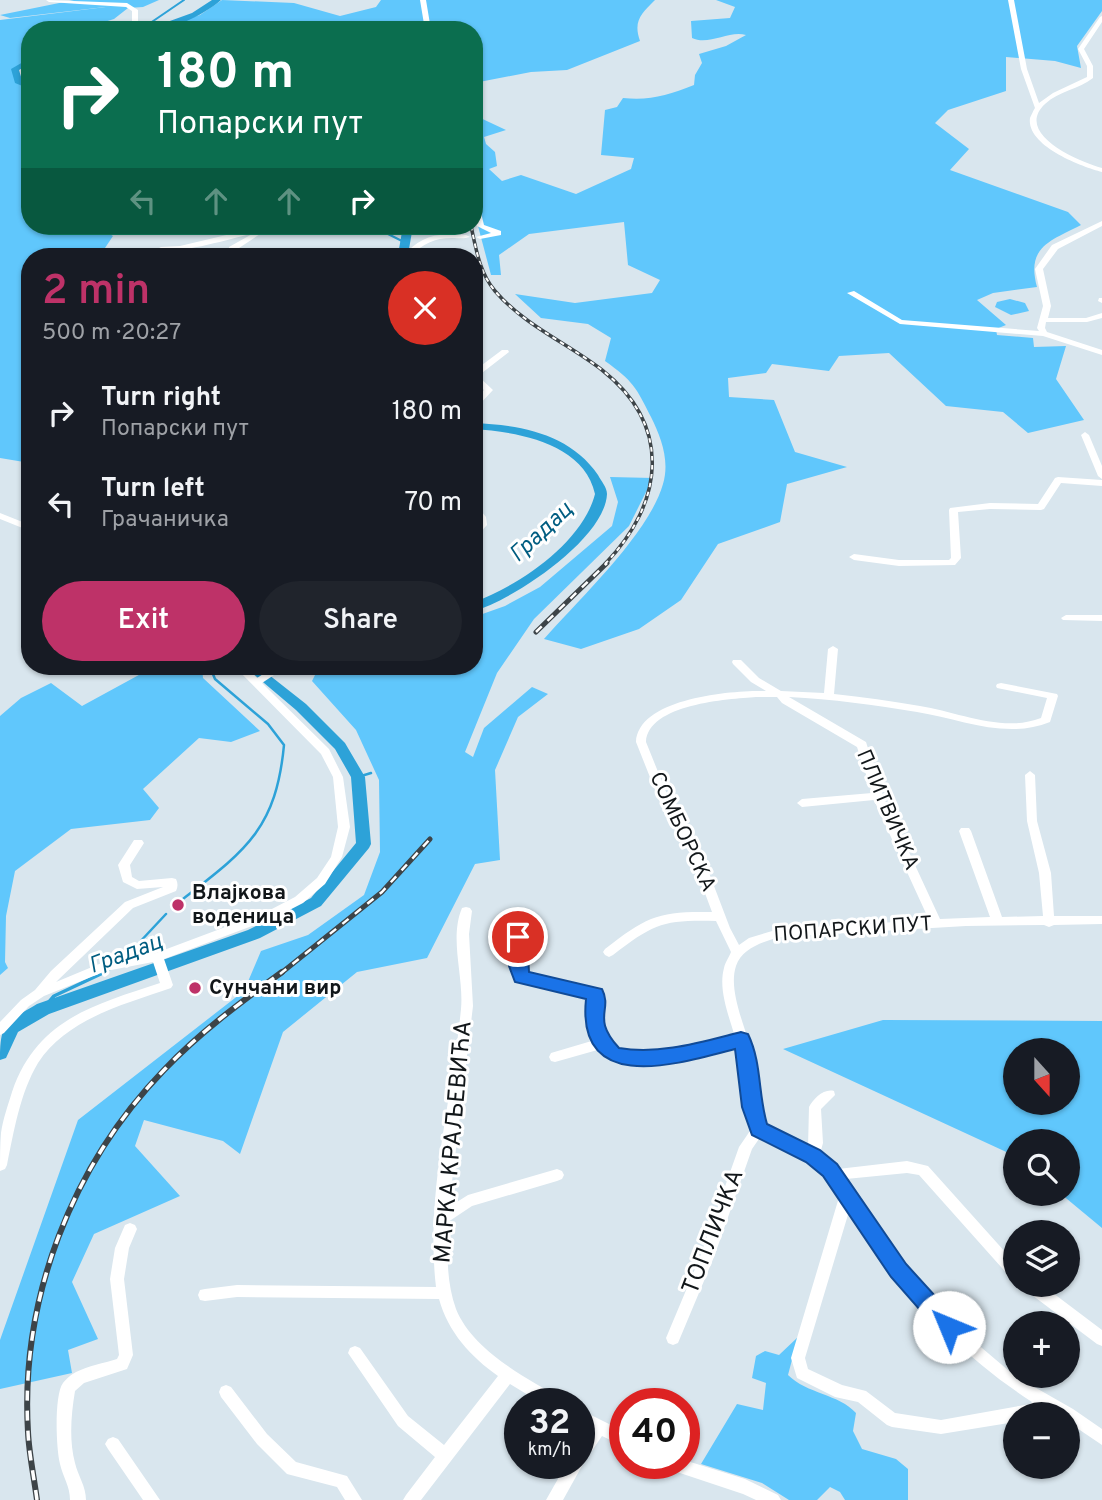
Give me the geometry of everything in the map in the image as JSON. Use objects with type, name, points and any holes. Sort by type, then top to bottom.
[{"type":"street","points":[[49,0],[127,5],[135,10],[135,21]]},
{"type":"street","points":[[423,0],[426,21]]},
{"type":"street","points":[[1010,0],[1023,68],[1031,83],[1038,108],[1037,127],[1048,144],[1074,162],[1102,170]]},
{"type":"street","points":[[1038,108],[1091,76],[1090,66],[1082,48],[1102,18]]},
{"type":"street","points":[[1044,334],[1041,328],[1047,306],[1039,272],[1042,261],[1058,245],[1102,223]]},
{"type":"street","points":[[480,237],[498,233],[483,227]]},
{"type":"street","points":[[180,248],[230,235]]},
{"type":"street","points":[[233,248],[257,235]]},
{"type":"street","points":[[413,248],[436,235]]},
{"type":"street","points":[[452,235],[466,237]]},
{"type":"street","points":[[851,293],[900,322],[1044,334],[1102,353]]},
{"type":"street","points":[[1044,320],[1087,320],[1102,315]]},
{"type":"street","points":[[483,369],[505,352]]},
{"type":"street","points":[[1085,435],[1102,476]]},
{"type":"street","points":[[854,557],[899,563],[952,563],[956,558],[953,510],[990,506],[1041,507],[1058,480],[1102,483]]},
{"type":"street","points":[[0,516],[21,524]]},
{"type":"street","points":[[1066,618],[1102,618]]},
{"type":"street","points":[[829,696],[833,649]]},
{"type":"street","name":"ПЛИТВИЧКА","points":[[737,662],[755,680],[781,695],[786,701],[859,743],[865,751],[878,796],[936,923]]},
{"type":"street","points":[[0,1030],[25,1003],[40,993],[109,966],[158,960],[272,914],[299,900],[321,881],[336,857],[344,827],[338,777],[325,752],[249,675]]},
{"type":"street","points":[[257,682],[269,675]]},
{"type":"street","points":[[781,695],[829,696],[923,709],[986,723],[1025,725],[1046,720],[1053,695],[1001,686]]},
{"type":"street","name":"СОМБОРСКА","points":[[737,952],[719,917],[692,844],[670,815],[641,736],[643,730],[656,717],[692,701],[781,695]]},
{"type":"street","points":[[1030,775],[1032,821],[1045,873],[1049,923]]},
{"type":"street","points":[[802,803],[878,796]]},
{"type":"street","points":[[965,831],[999,922]]},
{"type":"street","points":[[40,993],[129,905],[142,898],[166,892],[174,885],[172,882],[137,886],[127,879],[124,865],[138,843]]},
{"type":"street","name":"МАРКА КРАЉЕВИЋА","points":[[466,911],[462,930],[467,1004],[443,1218],[443,1293],[462,1333],[478,1352],[508,1376],[529,1388]]},
{"type":"street","points":[[609,952],[641,926],[659,918],[719,917]]},
{"type":"street","name":"ПОПАРСКИ ПУТ","points":[[737,952],[756,940],[779,933],[936,923],[1102,920]]},
{"type":"street","points":[[518,937],[518,966],[522,977],[596,994],[593,1023],[603,1043],[613,1055],[633,1058],[692,1054],[741,1040]]},
{"type":"street","points":[[737,952],[729,969],[727,984],[748,1059],[752,1107],[759,1129],[813,1156],[834,1175],[880,1246],[936,1315],[998,1370],[1045,1402]]},
{"type":"street","points":[[0,1165],[25,1079],[41,1049],[65,1029],[108,1007],[167,985],[158,960]]},
{"type":"street","points":[[63,968],[74,979]]},
{"type":"street","points":[[555,1057],[603,1043]]},
{"type":"street","points":[[813,1156],[816,1143],[815,1107],[829,1095]]},
{"type":"street","name":"ТОПЛИЧКА","points":[[673,1338],[707,1258],[746,1147],[759,1129]]},
{"type":"street","points":[[834,1175],[907,1167],[918,1169],[928,1174],[1003,1259]]},
{"type":"street","points":[[443,1218],[468,1201],[557,1175]]},
{"type":"street","points":[[847,1194],[798,1358],[802,1373],[840,1392],[861,1396],[892,1420],[941,1427],[1003,1416]]},
{"type":"street","points":[[78,1500],[78,1485],[68,1466],[64,1437],[68,1388],[79,1378],[122,1364],[126,1355],[115,1274],[119,1252],[130,1228]]},
{"type":"street","points":[[205,1295],[237,1291],[443,1293]]},
{"type":"street","points":[[1046,1297],[1102,1339]]},
{"type":"street","points":[[355,1353],[403,1421],[446,1456]]},
{"type":"street","points":[[411,1500],[508,1376]]},
{"type":"street","points":[[226,1392],[262,1439],[292,1469],[342,1481],[354,1500]]},
{"type":"street","points":[[1080,1423],[1102,1438]]},
{"type":"street","points":[[595,1425],[609,1432]]},
{"type":"street","points":[[595,1433],[599,1427]]},
{"type":"street","points":[[113,1444],[152,1500]]},
{"type":"street","points":[[700,1472],[773,1500]]},
{"type":"street","points":[[554,1500],[566,1479]]},
{"type":"shaded area","points":[[74,0],[159,0],[143,7],[128,8],[108,21],[21,21],[21,65],[15,69],[18,81],[21,82],[21,235],[113,236],[105,248],[21,248],[21,462],[0,458],[0,20],[114,6],[10,18],[0,15]]},
{"type":"shaded area","points":[[222,0],[294,3],[340,16],[376,7],[381,0],[655,0],[638,23],[640,41],[567,70],[531,72],[483,81],[483,21],[182,21],[200,15]]},
{"type":"shaded area","points":[[716,0],[1102,0],[1102,11],[1077,46],[1081,68],[1055,61],[1006,57],[1006,91],[948,110],[935,123],[969,149],[950,170],[1068,212],[1081,225],[1051,241],[1038,254],[1034,274],[1037,287],[993,293],[977,300],[1006,325],[996,329],[997,335],[1033,338],[1034,347],[1066,346],[1056,379],[1084,420],[1028,433],[1003,412],[946,406],[889,353],[839,356],[829,371],[772,364],[766,373],[728,378],[729,397],[774,400],[795,452],[847,467],[787,484],[780,522],[718,544],[681,600],[639,629],[581,649],[544,639],[611,565],[643,524],[663,484],[665,467],[661,441],[637,391],[622,374],[605,361],[611,338],[588,324],[541,318],[515,294],[575,303],[652,293],[660,280],[628,265],[624,222],[529,234],[499,255],[501,275],[491,275],[480,235],[483,235],[483,119],[506,130],[484,137],[486,144],[495,152],[497,166],[489,169],[502,181],[521,175],[576,194],[631,169],[634,158],[601,155],[605,110],[617,107],[623,98],[659,96],[694,85],[695,75],[702,63],[699,54],[726,46],[746,35],[733,34],[699,40],[692,38],[691,21],[730,18],[735,7]]},
{"type":"shaded area","points":[[1010,299],[1025,303],[1029,311],[1011,315],[995,307],[997,302]]},
{"type":"shaded area","points":[[610,477],[653,478],[629,526],[534,619],[497,673],[465,752],[473,757],[484,728],[532,687],[548,694],[518,717],[495,770],[500,860],[475,864],[427,958],[357,972],[283,1032],[240,1154],[223,1141],[144,1120],[135,1146],[180,1196],[94,1234],[72,1282],[98,1339],[68,1350],[72,1373],[0,1389],[0,1340],[78,1120],[244,991],[261,951],[308,935],[364,895],[380,852],[379,780],[356,730],[312,681],[315,675],[483,675],[483,614],[505,606],[540,587],[612,526],[618,502]]},
{"type":"shaded area","points":[[139,675],[203,675],[260,731],[231,742],[199,738],[143,789],[159,808],[150,820],[71,829],[15,871],[6,916],[5,962],[8,968],[0,975],[0,716],[21,698],[51,683],[82,706]]},
{"type":"shaded area","points":[[883,1020],[1102,1021],[1102,1228],[1075,1206],[1080,1206],[1080,1129],[1003,1129],[1003,1150],[783,1049]]},
{"type":"shaded area","points":[[798,1337],[788,1375],[804,1386],[841,1402],[856,1413],[853,1431],[862,1449],[896,1459],[908,1469],[908,1500],[845,1500],[840,1492],[830,1487],[817,1500],[789,1500],[762,1483],[701,1464],[737,1404],[763,1410],[766,1383],[752,1378],[756,1356],[765,1351],[779,1355]]},
{"type":"waterway","points":[[153,21],[184,0]]},
{"type":"waterway","name":"Градац","points":[[177,21],[195,15],[217,0]]},
{"type":"waterway","name":"Градац","points":[[21,65],[15,69],[18,81],[21,82]]},
{"type":"waterway","points":[[390,235],[404,242]]},
{"type":"waterway","name":"Градац","points":[[404,248],[406,235]]},
{"type":"waterway","name":"Градац","points":[[483,427],[526,432],[559,445],[585,466],[601,494],[597,510],[570,545],[530,578],[483,604]]},
{"type":"waterway","points":[[183,899],[241,851],[254,835],[274,798],[284,745],[268,724],[213,675]]},
{"type":"waterway","name":"Градац","points":[[0,1053],[12,1028],[43,1009],[254,934],[316,902],[364,844],[358,777],[340,746],[301,707],[261,675]]},
{"type":"waterway","points":[[358,777],[371,773]]},
{"type":"waterway","points":[[123,960],[166,914]]},
{"type":"waterway","points":[[105,972],[109,970]]},
{"type":"waterway","points":[[43,1009],[54,996],[105,972]]},
{"type":"waterway","points":[[101,974],[105,972]]},
{"type":"railway","points":[[473,235],[476,248]]},
{"type":"railway","points":[[483,270],[490,284],[506,303],[532,324],[602,370],[625,392],[641,415],[650,440],[652,465],[649,491],[625,540],[605,564]]},
{"type":"railway","points":[[536,632],[607,563]]},
{"type":"railway","points":[[280,974],[382,892],[430,839]]},
{"type":"railway","points":[[37,1500],[28,1432],[28,1382],[33,1333],[43,1284],[58,1237],[78,1191],[131,1107],[177,1056],[236,1006],[282,972]]},
{"type":"place","name":"Влајкова воденица","points":[[178,905]]},
{"type":"place","name":"Сунчани вир","points":[[195,988]]},
{"type":"route","points":[[518,937],[518,966],[522,977],[596,994],[593,1023],[603,1043],[613,1055],[633,1058],[684,1055],[741,1040],[748,1059],[752,1107],[759,1129],[813,1156],[830,1170],[898,1270],[949,1327]]}]
